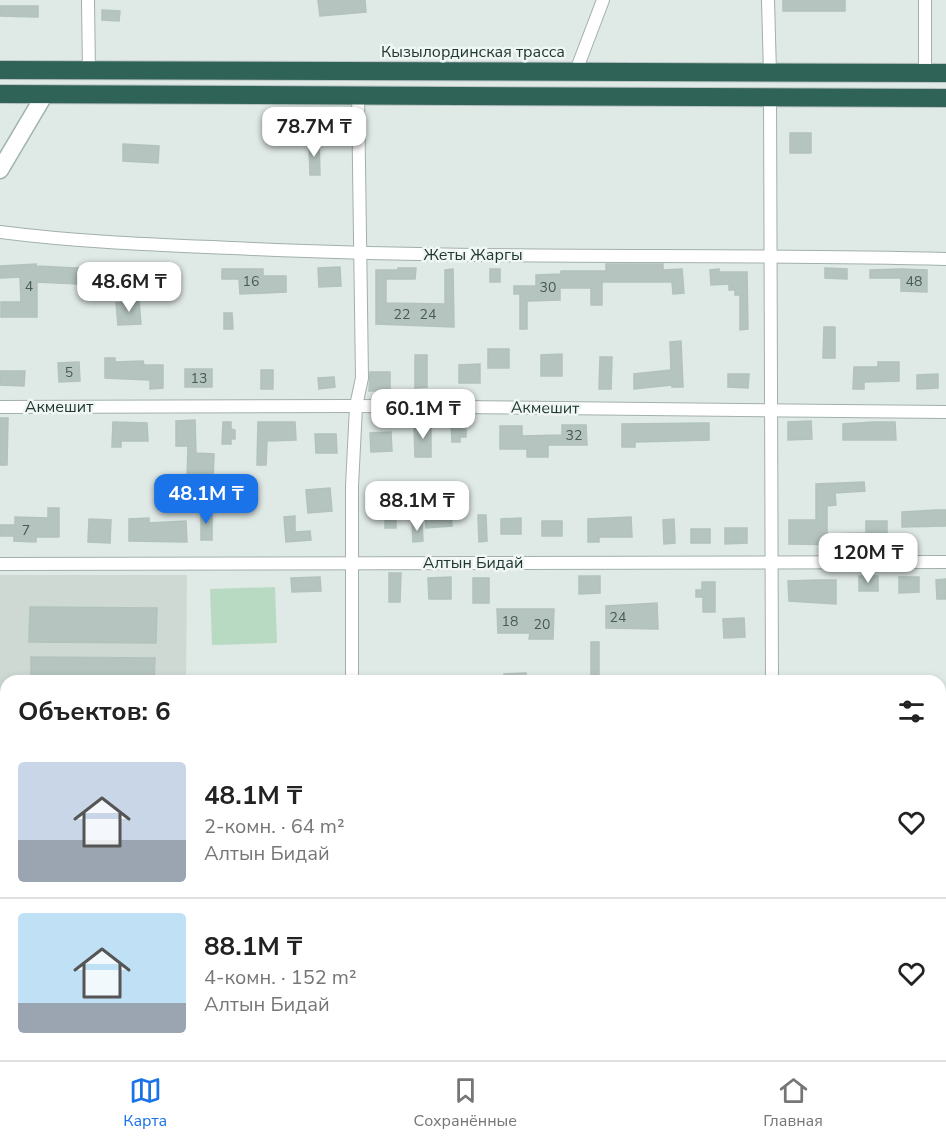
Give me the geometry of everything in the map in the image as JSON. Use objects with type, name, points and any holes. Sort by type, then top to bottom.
[{"type":"highway","name":"Кызылординская трасса","points":[[0,70],[946,73]]},
{"type":"highway","points":[[770,73],[770,95]]},
{"type":"highway","points":[[0,93],[770,95],[946,98]]},
{"type":"street","points":[[88,0],[88,72]]},
{"type":"street","points":[[576,72],[602,0]]},
{"type":"street","points":[[768,0],[770,73]]},
{"type":"street","points":[[925,0],[925,73]]},
{"type":"street","points":[[0,170],[45,94]]},
{"type":"street","points":[[352,675],[352,486],[356,406],[362,378],[358,94]]},
{"type":"street","points":[[770,95],[772,675]]},
{"type":"street","name":"Жеты Жаргы","points":[[0,232],[55,239],[362,255],[772,254],[946,259]]},
{"type":"street","name":"Акмешит","points":[[0,407],[356,406],[946,412]]},
{"type":"street","name":"Алтын Бидай","points":[[0,564],[946,562]]},
{"type":"shaded area","points":[[0,575],[187,575],[186,675],[0,675]]},
{"type":"green space","points":[[275,587],[277,643],[212,645],[210,589]]},
{"type":"building","points":[[318,0],[365,0],[366,12],[320,16]]},
{"type":"building","points":[[783,0],[845,0],[845,11],[783,11]]},
{"type":"building","points":[[0,6],[38,6],[38,17],[0,16]]},
{"type":"building","points":[[102,10],[120,11],[119,21],[102,20]]},
{"type":"building","points":[[790,133],[811,133],[811,153],[790,153]]},
{"type":"building","points":[[309,140],[319,140],[320,175],[310,175]]},
{"type":"building","points":[[123,144],[159,146],[158,163],[123,161]]},
{"type":"building","points":[[36,264],[36,266],[76,268],[98,266],[98,285],[37,282],[37,317],[1,317],[1,302],[21,302],[20,277],[0,278],[0,266]]},
{"type":"building","points":[[606,264],[663,264],[663,270],[682,269],[684,293],[673,294],[672,282],[602,282],[602,305],[591,305],[591,288],[560,288],[560,300],[527,301],[527,329],[520,329],[520,294],[514,294],[514,286],[536,286],[536,275],[561,274],[561,271],[606,271]]},
{"type":"building","points":[[340,267],[341,286],[319,287],[318,268]]},
{"type":"building","points":[[398,268],[416,268],[415,279],[386,279],[386,303],[445,304],[445,270],[453,269],[454,327],[376,324],[376,270],[398,270]]},
{"type":"building","points":[[825,268],[847,269],[847,279],[825,278]]},
{"type":"building","points":[[176,269],[176,288],[154,289],[154,270]]},
{"type":"building","points":[[222,269],[263,269],[263,276],[286,276],[286,292],[240,294],[239,279],[222,279]]},
{"type":"building","points":[[490,269],[500,269],[500,282],[490,282]]},
{"type":"building","points":[[719,269],[719,272],[747,272],[748,329],[740,330],[740,295],[735,295],[735,290],[729,290],[729,284],[711,285],[710,270]]},
{"type":"building","points":[[870,270],[927,270],[927,292],[901,291],[901,278],[870,278]]},
{"type":"building","points":[[139,301],[141,324],[118,325],[116,303]]},
{"type":"building","points":[[224,313],[232,313],[233,329],[224,329]]},
{"type":"building","points":[[824,327],[835,327],[835,358],[823,358]]},
{"type":"building","points":[[681,341],[683,387],[672,387],[672,385],[634,389],[634,374],[671,370],[670,342]]},
{"type":"building","points":[[488,349],[509,349],[509,368],[488,368]]},
{"type":"building","points":[[562,354],[562,376],[541,376],[541,355]]},
{"type":"building","points":[[415,355],[427,355],[427,387],[415,388]]},
{"type":"building","points":[[600,357],[612,357],[611,389],[599,389]]},
{"type":"building","points":[[105,358],[115,358],[115,362],[143,361],[144,365],[163,365],[163,388],[150,389],[150,380],[105,378]]},
{"type":"building","points":[[79,362],[80,381],[59,382],[58,363]]},
{"type":"building","points":[[878,362],[899,362],[899,381],[864,382],[864,389],[853,389],[854,367],[878,367]]},
{"type":"building","points":[[480,364],[480,383],[459,383],[459,365]]},
{"type":"building","points":[[185,369],[212,369],[212,387],[185,387]]},
{"type":"building","points":[[261,370],[273,370],[273,389],[261,389]]},
{"type":"building","points":[[0,371],[25,371],[24,386],[0,385]]},
{"type":"building","points":[[370,372],[390,372],[390,391],[369,391]]},
{"type":"building","points":[[728,374],[749,374],[748,388],[728,387]]},
{"type":"building","points":[[938,374],[938,388],[917,389],[917,375]]},
{"type":"building","points":[[334,377],[335,387],[319,389],[318,378]]},
{"type":"building","points":[[0,418],[8,418],[7,465],[0,465]]},
{"type":"building","points":[[195,420],[196,453],[214,454],[213,481],[187,481],[188,446],[176,446],[176,421]]},
{"type":"building","points":[[811,421],[812,439],[788,440],[788,422]]},
{"type":"building","points":[[113,422],[147,423],[148,441],[121,441],[121,447],[112,447]]},
{"type":"building","points":[[223,422],[231,422],[231,429],[235,430],[235,439],[231,439],[231,444],[222,444]]},
{"type":"building","points":[[258,422],[295,422],[296,440],[267,441],[266,465],[257,465]]},
{"type":"building","points":[[431,422],[431,457],[415,457],[414,423]]},
{"type":"building","points":[[451,422],[460,422],[460,429],[466,429],[466,437],[460,437],[460,442],[452,442]]},
{"type":"building","points":[[895,422],[896,440],[843,440],[843,424]]},
{"type":"building","points":[[709,423],[709,440],[635,442],[635,447],[622,447],[622,424]]},
{"type":"building","points":[[562,425],[586,425],[587,445],[548,445],[548,457],[527,457],[527,449],[500,449],[500,426],[522,426],[522,436],[562,435]]},
{"type":"building","points":[[391,432],[392,451],[371,452],[370,433]]},
{"type":"building","points":[[315,434],[336,434],[337,453],[316,453]]},
{"type":"building","points":[[864,482],[865,491],[835,493],[836,505],[827,506],[827,534],[866,533],[866,521],[887,521],[887,537],[877,537],[877,543],[855,543],[855,545],[789,544],[789,520],[816,520],[816,484]]},
{"type":"building","points":[[330,488],[332,511],[308,513],[306,490]]},
{"type":"building","points":[[450,496],[452,526],[426,528],[425,498]]},
{"type":"building","points":[[385,499],[396,499],[396,528],[385,528]]},
{"type":"building","points":[[48,508],[59,508],[59,537],[36,537],[36,542],[14,541],[14,536],[0,536],[0,525],[15,525],[15,517],[48,518]]},
{"type":"building","points":[[201,510],[212,511],[212,540],[201,540]]},
{"type":"building","points":[[946,510],[946,526],[902,527],[902,512]]},
{"type":"building","points":[[478,515],[486,515],[487,541],[479,542]]},
{"type":"building","points":[[295,516],[295,532],[310,531],[311,540],[286,542],[284,517]]},
{"type":"building","points":[[631,517],[632,537],[599,537],[599,542],[588,542],[588,519]]},
{"type":"building","points":[[149,518],[149,523],[186,521],[187,542],[129,541],[129,519]]},
{"type":"building","points":[[521,518],[521,534],[501,534],[501,519]]},
{"type":"building","points":[[89,519],[111,520],[110,543],[88,542]]},
{"type":"building","points":[[674,519],[675,543],[664,544],[663,520]]},
{"type":"building","points":[[542,521],[562,521],[562,536],[542,536]]},
{"type":"building","points":[[422,522],[423,541],[413,542],[412,523]]},
{"type":"building","points":[[725,528],[747,528],[747,543],[725,544]]},
{"type":"building","points":[[691,529],[710,529],[710,543],[691,543]]},
{"type":"building","points":[[389,573],[401,573],[400,602],[389,602]]},
{"type":"building","points":[[579,576],[600,576],[600,593],[579,594]]},
{"type":"building","points":[[859,576],[878,576],[878,591],[859,591]]},
{"type":"building","points":[[320,577],[321,591],[292,592],[291,578]]},
{"type":"building","points":[[451,577],[451,599],[429,599],[428,578]]},
{"type":"building","points":[[899,577],[919,577],[919,592],[899,593]]},
{"type":"building","points":[[473,578],[489,578],[489,603],[473,603]]},
{"type":"building","points":[[946,579],[946,599],[937,599],[936,580]]},
{"type":"building","points":[[836,580],[836,604],[789,601],[788,581]]},
{"type":"building","points":[[702,582],[715,582],[715,612],[703,612],[703,597],[696,597],[696,590],[702,590]]},
{"type":"building","points":[[657,603],[658,629],[606,628],[606,606]]},
{"type":"building","points":[[30,607],[157,608],[156,643],[29,642]]},
{"type":"building","points":[[497,609],[554,609],[553,639],[529,639],[530,633],[498,633]]},
{"type":"building","points":[[744,618],[745,637],[724,638],[723,619]]},
{"type":"building","points":[[591,642],[599,642],[599,675],[591,675]]},
{"type":"building","points":[[31,657],[155,658],[154,675],[31,675]]},
{"type":"building","points":[[526,673],[526,675],[504,675]]}]
